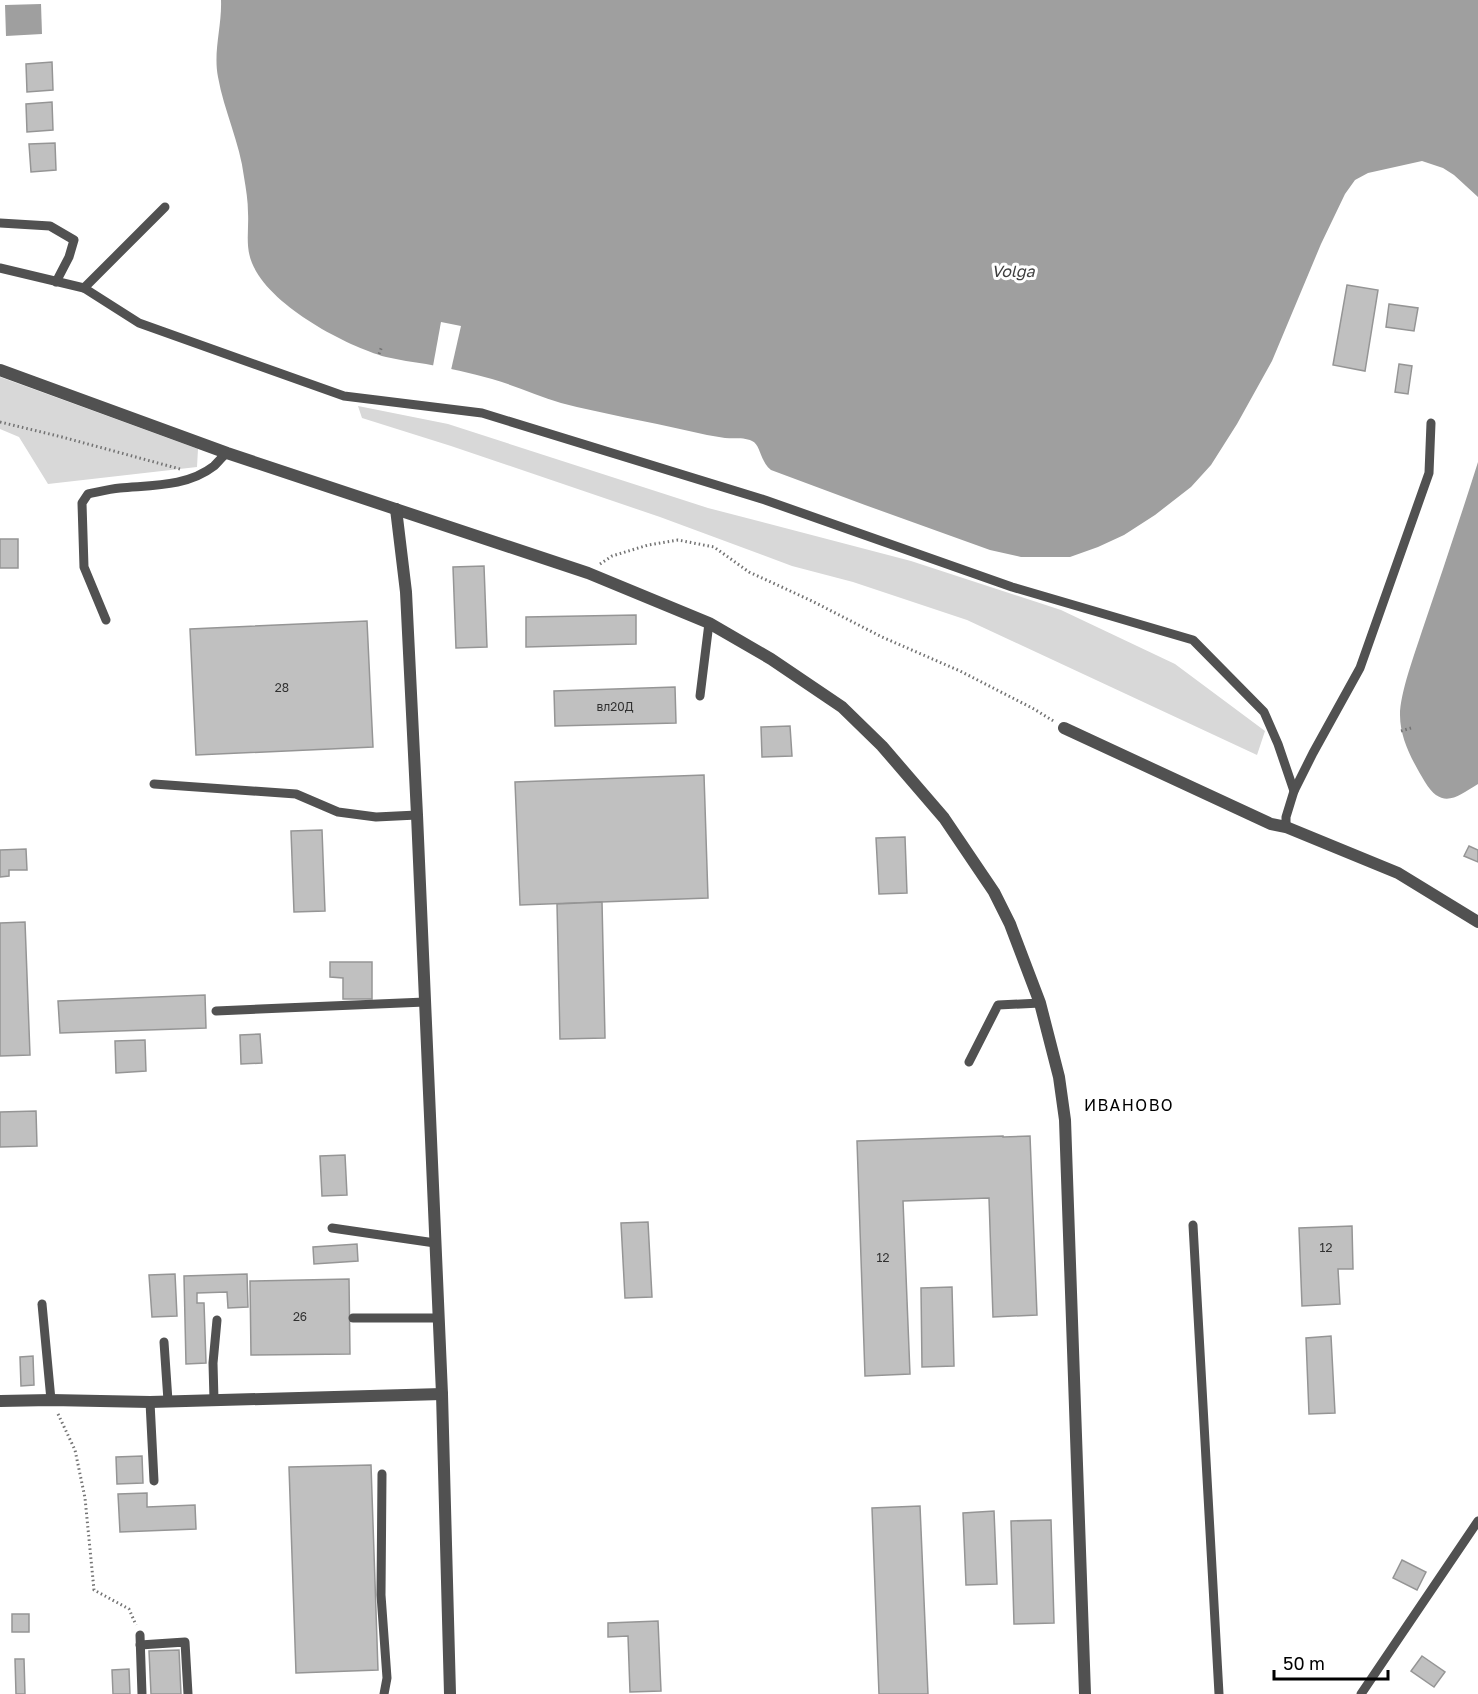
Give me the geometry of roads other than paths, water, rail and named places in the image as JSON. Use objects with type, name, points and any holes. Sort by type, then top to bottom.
[{"type":"street","points":[[0,370],[227,453],[588,573],[709,623],[771,659],[842,707],[882,746],[944,818],[994,892],[1010,924],[1040,1003],[1059,1077],[1065,1120],[1085,1694]]},
{"type":"street","points":[[396,509],[406,592],[417,815],[442,1394],[450,1694]]},
{"type":"street","points":[[1064,728],[1271,824],[1286,827],[1398,873],[1478,922]]},
{"type":"street","points":[[0,1401],[150,1402],[442,1394]]},
{"type":"lane","points":[[84,288],[165,207]]},
{"type":"lane","points":[[0,223],[50,226],[74,240],[69,257],[56,282]]},
{"type":"lane","points":[[0,268],[84,288],[139,323],[344,396],[482,413],[765,500],[1012,587],[1193,640],[1264,712],[1294,791]]},
{"type":"lane","points":[[1286,827],[1286,817],[1294,791],[1360,668],[1429,473],[1431,423]]},
{"type":"lane","points":[[106,620],[84,567],[82,503],[88,494],[118,488],[179,482],[200,475],[227,453]]},
{"type":"lane","points":[[700,696],[709,623]]},
{"type":"lane","points":[[154,784],[296,794],[338,812],[376,817],[417,815]]},
{"type":"lane","points":[[216,1011],[425,1002]]},
{"type":"lane","points":[[969,1062],[998,1005],[1040,1003]]},
{"type":"lane","points":[[1193,1225],[1219,1694]]},
{"type":"lane","points":[[332,1228],[435,1243]]},
{"type":"lane","points":[[42,1304],[51,1400]]},
{"type":"lane","points":[[353,1318],[438,1318]]},
{"type":"lane","points":[[214,1400],[213,1363],[217,1320]]},
{"type":"lane","points":[[164,1342],[168,1401]]},
{"type":"lane","points":[[150,1402],[154,1481]]},
{"type":"lane","points":[[381,1474],[381,1595],[387,1678],[384,1694]]},
{"type":"lane","points":[[1361,1694],[1478,1521]]},
{"type":"lane","points":[[142,1694],[140,1640],[185,1642],[188,1694]]},
{"type":"water","name":"Volga","points":[[221,0],[1478,0],[1478,197],[1454,175],[1443,168],[1422,161],[1368,173],[1355,180],[1345,194],[1321,244],[1272,361],[1211,465],[1191,487],[1124,535],[1070,557],[1021,557],[990,550],[771,470],[767,467],[755,443],[749,440],[707,435],[593,411],[476,375],[386,357],[330,333],[291,308],[261,279],[250,257],[248,204],[242,164],[217,68]]},
{"type":"water","points":[[41,4],[42,34],[6,36],[5,5]]},
{"type":"water","points":[[1478,462],[1478,784],[1456,796],[1444,798],[1431,791],[1412,758],[1402,733],[1400,715],[1412,661]]},
{"type":"district","name":"ИВАНОВО","points":[[1129,1105]]}]
